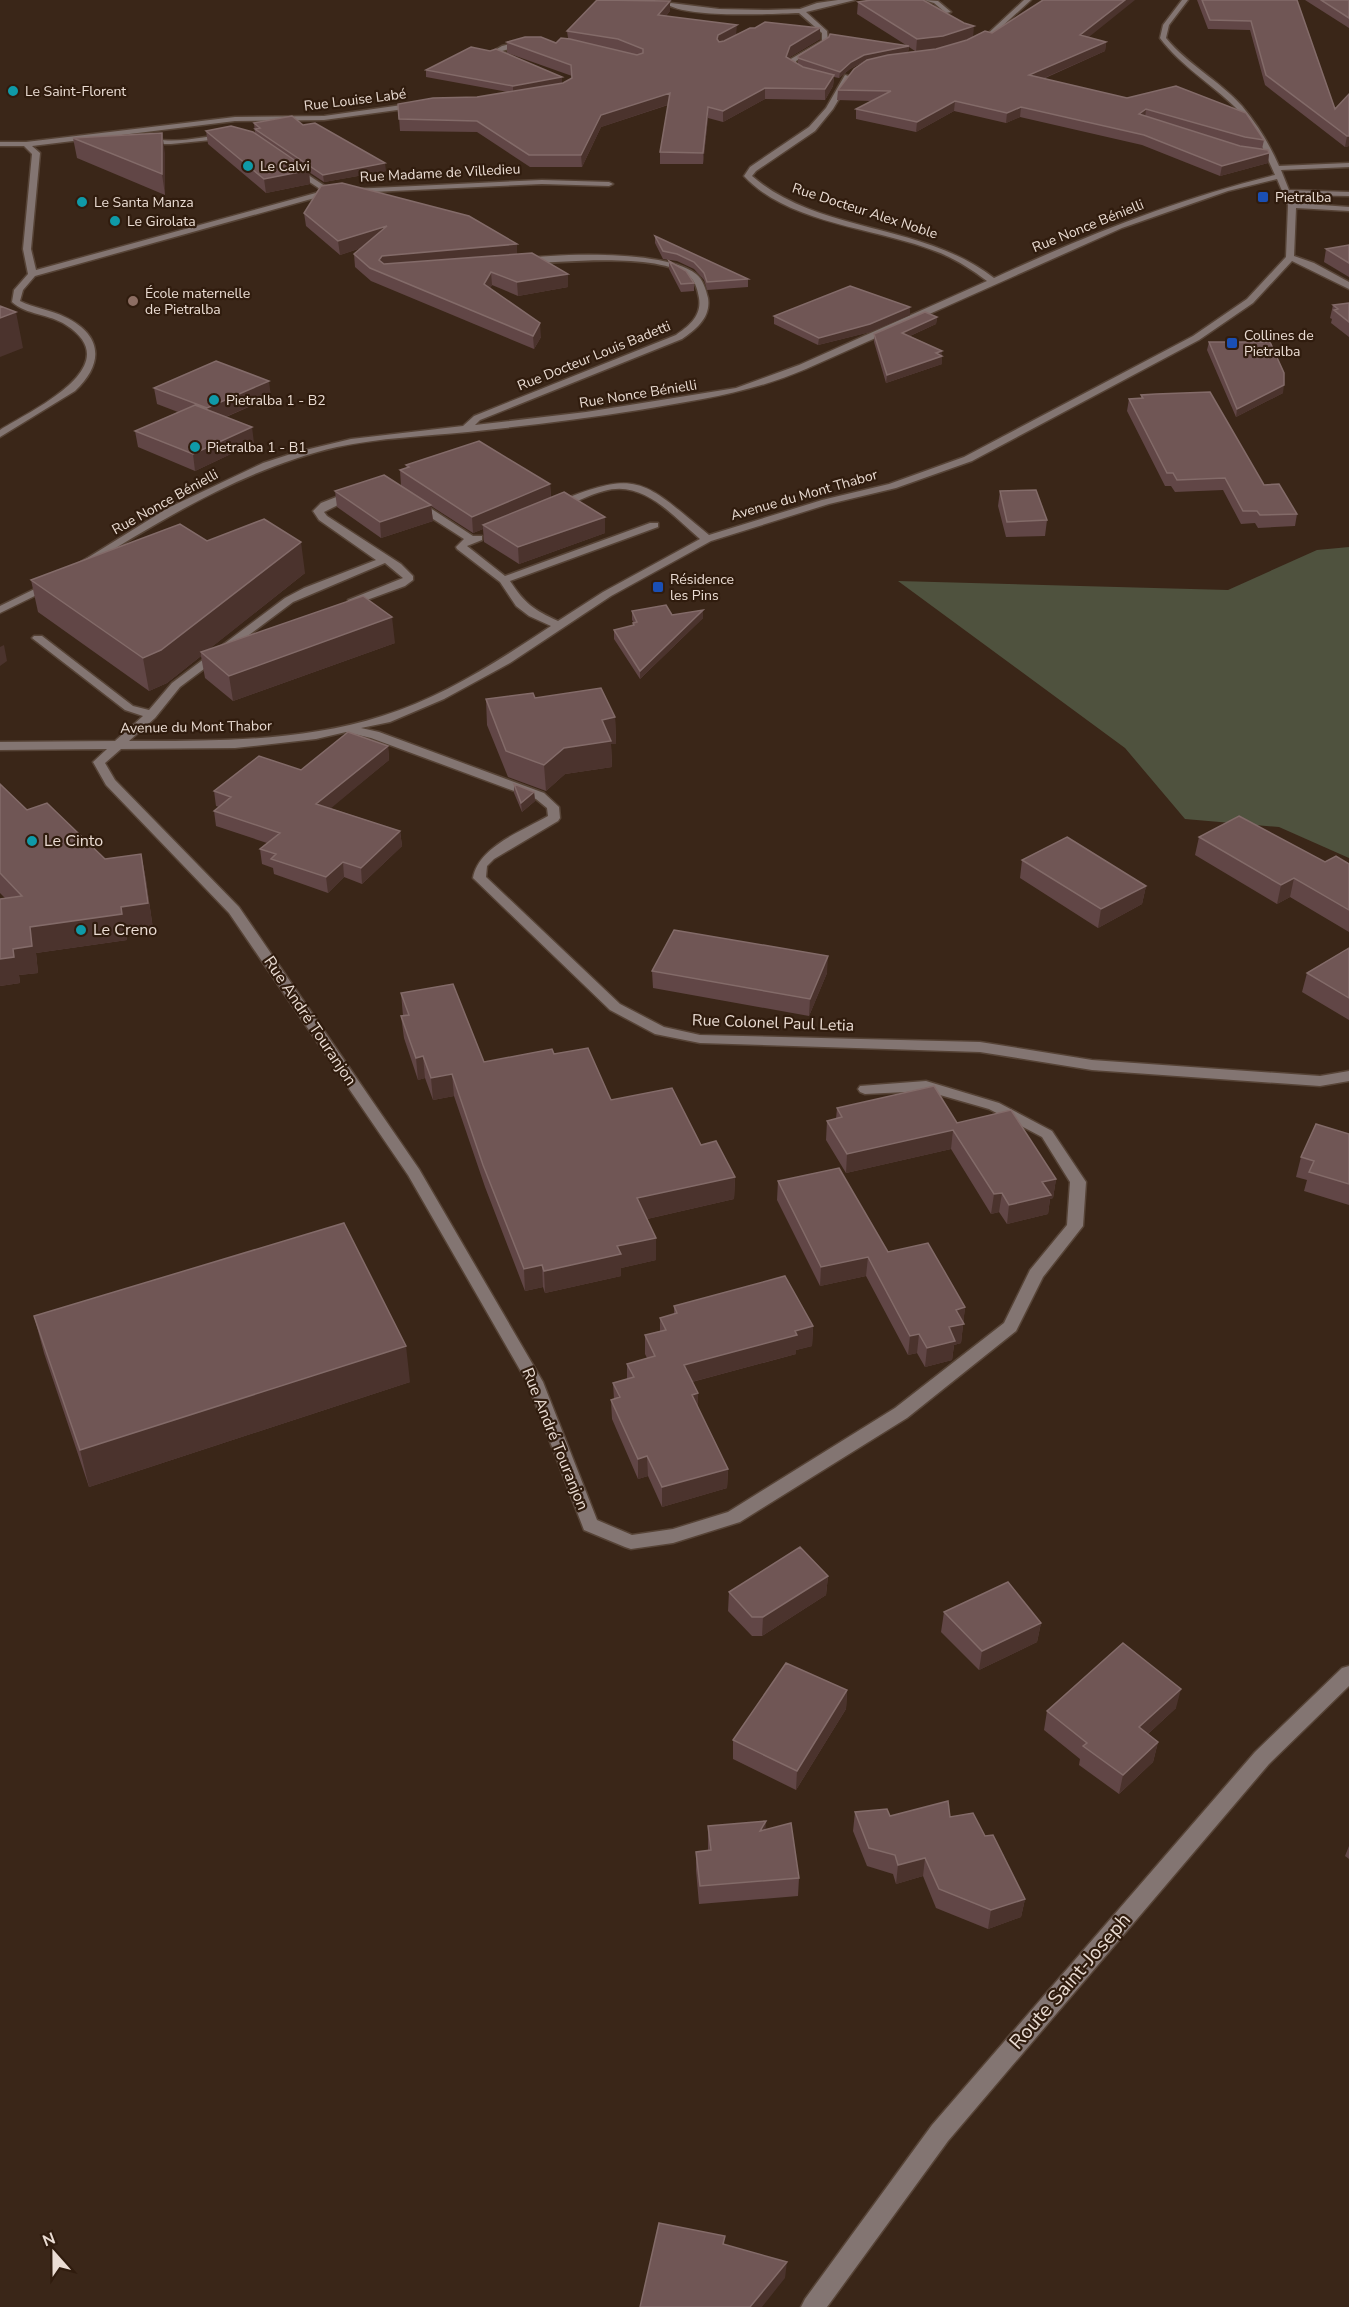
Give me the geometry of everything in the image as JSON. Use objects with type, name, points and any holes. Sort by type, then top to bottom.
[{"type":"street","points":[[671,5],[694,10],[801,11],[817,5],[852,0]]},
{"type":"street","points":[[927,0],[936,2],[948,12]]},
{"type":"street","points":[[966,47],[984,40],[1028,0]]},
{"type":"street","points":[[1185,0],[1167,25],[1163,38],[1177,56],[1239,107],[1266,145],[1292,205],[1290,257],[1329,274],[1349,286]]},
{"type":"street","points":[[801,11],[825,32],[825,42],[793,60],[792,67],[815,77]]},
{"type":"street","points":[[523,63],[501,55],[498,50],[504,46],[533,42]]},
{"type":"street","name":"Rue Docteur Alex Noble","points":[[854,71],[842,84],[828,109],[812,129],[753,169],[748,176],[772,196],[939,249],[979,270],[994,282]]},
{"type":"street","points":[[833,82],[842,84]]},
{"type":"street","name":"Rue Louise Labé","points":[[0,144],[26,144],[52,139],[264,116],[326,118],[387,107],[423,105]]},
{"type":"street","points":[[140,130],[150,142],[240,137]]},
{"type":"street","points":[[0,434],[67,392],[88,372],[92,349],[84,333],[67,320],[22,306],[12,298],[32,274],[27,249],[36,153],[26,144]]},
{"type":"street","points":[[1259,155],[1269,156]]},
{"type":"street","points":[[290,165],[329,192]]},
{"type":"street","name":"Rue Nonce Bénielli","points":[[77,568],[145,525],[204,493],[298,455],[335,445],[389,436],[572,418],[738,391],[777,377],[994,282],[1032,263],[1168,207],[1277,172],[1349,165]]},
{"type":"street","name":"Rue Madame de Villedieu","points":[[32,274],[329,192],[542,182],[609,184]]},
{"type":"street","points":[[1286,192],[1349,194]]},
{"type":"street","points":[[1292,205],[1349,209]]},
{"type":"street","name":"Avenue du Mont Thabor","points":[[0,746],[245,743],[294,738],[386,719],[440,697],[506,661],[633,579],[707,539],[816,505],[892,486],[968,459],[1196,338],[1229,317],[1274,278],[1290,257]]},
{"type":"street","name":"Rue Docteur Louis Badetti","points":[[466,429],[477,418],[679,337],[694,327],[703,315],[705,304],[694,277],[667,263],[586,259],[511,262]]},
{"type":"street","points":[[544,511],[611,487],[632,485],[651,493],[707,539]]},
{"type":"street","points":[[352,602],[401,584],[409,578],[397,566],[323,518],[318,511],[325,505],[367,488]]},
{"type":"street","points":[[402,494],[472,540]]},
{"type":"street","points":[[504,580],[654,525]]},
{"type":"street","points":[[492,532],[460,547],[504,580],[520,604],[533,614],[560,626]]},
{"type":"street","points":[[121,744],[151,715],[176,685],[289,600],[308,590],[371,567],[383,558]]},
{"type":"street","points":[[0,610],[57,580]]},
{"type":"street","points":[[38,638],[129,708],[151,715]]},
{"type":"street","name":"Rue Colonel Paul Letia","points":[[346,728],[375,735],[540,796],[554,807],[554,818],[489,856],[481,866],[478,878],[615,1007],[660,1031],[700,1039],[980,1047],[1092,1065],[1320,1081],[1349,1076]]},
{"type":"street","name":"Rue André Touranjon","points":[[121,744],[99,762],[110,782],[234,910],[414,1173],[535,1382],[590,1525],[631,1542],[673,1536],[734,1516],[910,1406],[1010,1327],[1036,1274],[1076,1226],[1078,1182],[1047,1134],[994,1106],[926,1086],[865,1089]]},
{"type":"street","name":"Route Saint-Joseph","points":[[813,2307],[940,2133],[1262,1758],[1349,1674]]},
{"type":"green space","points":[[1349,547],[1349,858],[1279,827],[1185,819],[1125,748],[898,581],[1228,590],[1317,550]]},
{"type":"building","points":[[597,0],[670,1],[658,15],[737,25],[718,35],[719,42],[765,22],[820,28],[790,46],[786,57],[803,67],[834,75],[825,89],[765,88],[723,111],[708,107],[703,153],[660,152],[670,93],[601,115],[581,155],[529,155],[477,121],[399,119],[398,104],[433,98],[477,97],[563,83],[572,78],[571,65],[507,42],[525,37],[541,37],[556,43],[561,38],[570,39],[637,55],[643,53],[643,49],[618,39],[567,31]]},
{"type":"building","points":[[923,0],[964,23],[974,26],[943,36],[917,39],[858,2]]},
{"type":"building","points":[[1043,0],[1125,0],[1080,35],[1106,42],[1029,75],[1127,98],[1176,86],[1246,113],[1264,140],[1245,137],[1146,109],[1139,114],[1240,146],[1268,150],[1269,153],[1222,166],[1144,135],[1021,107],[1007,113],[955,101],[917,122],[856,109],[891,91],[838,90],[854,69],[867,60],[936,49],[967,40],[985,31],[992,33]]},
{"type":"building","points":[[1202,0],[1297,0],[1335,109],[1349,94],[1349,136],[1266,75],[1251,21],[1210,20]]},
{"type":"building","points":[[1321,0],[1349,0],[1349,18]]},
{"type":"building","points":[[830,34],[909,46],[864,55],[851,62],[840,72],[798,58]]},
{"type":"building","points":[[471,47],[490,51],[496,49],[562,77],[513,86],[426,70]]},
{"type":"building","points":[[292,116],[303,125],[315,123],[385,163],[323,175],[255,129],[260,128],[254,123]]},
{"type":"building","points":[[231,126],[253,132],[309,170],[264,179],[206,131]]},
{"type":"building","points":[[162,133],[162,174],[73,138]]},
{"type":"building","points":[[342,183],[469,216],[517,244],[382,256],[379,260],[384,264],[532,253],[568,274],[517,282],[491,272],[484,284],[540,323],[533,336],[370,268],[354,254],[387,226],[338,241],[304,213],[321,186]]},
{"type":"building","points":[[655,236],[748,279],[707,282],[704,273],[694,262],[677,254],[663,251]]},
{"type":"building","points":[[1349,245],[1349,263],[1326,249]]},
{"type":"building","points":[[669,261],[686,271],[694,283],[681,284]]},
{"type":"building","points":[[850,286],[910,307],[870,324],[819,338],[774,316]]},
{"type":"building","points":[[1349,303],[1349,322],[1334,310],[1338,309],[1333,305]]},
{"type":"building","points":[[0,306],[16,312],[0,318]]},
{"type":"building","points":[[925,312],[937,317],[902,333],[942,351],[936,353],[942,356],[887,375],[874,334]]},
{"type":"building","points":[[1209,342],[1270,342],[1284,373],[1284,385],[1237,409]]},
{"type":"building","points":[[216,361],[269,381],[207,408],[154,388]]},
{"type":"building","points":[[1210,392],[1264,485],[1279,484],[1297,514],[1260,515],[1257,511],[1243,511],[1225,478],[1177,480],[1173,473],[1167,473],[1129,399],[1143,398],[1141,395]]},
{"type":"building","points":[[195,405],[252,427],[193,454],[135,431]]},
{"type":"building","points":[[479,441],[550,484],[472,517],[400,470],[409,467],[406,465]]},
{"type":"building","points":[[384,475],[431,505],[380,522],[335,491]]},
{"type":"building","points":[[1036,490],[1047,520],[1007,522],[1000,491]]},
{"type":"building","points":[[564,492],[605,517],[518,547],[483,525]]},
{"type":"building","points":[[264,519],[301,542],[161,650],[143,658],[31,580],[180,524],[207,541]]},
{"type":"building","points":[[363,596],[392,617],[229,676],[201,652]]},
{"type":"building","points":[[666,605],[672,615],[703,610],[640,671],[614,630],[634,625],[633,623],[637,622],[632,611]]},
{"type":"building","points":[[601,688],[615,717],[602,720],[611,741],[564,748],[544,765],[506,751],[486,699],[533,693],[535,698]]},
{"type":"building","points":[[348,732],[388,746],[316,804],[400,831],[361,868],[343,862],[326,877],[271,859],[276,854],[260,849],[280,833],[214,811],[231,797],[214,791],[259,756],[301,770]]},
{"type":"building","points":[[0,784],[27,810],[47,803],[105,859],[141,854],[148,903],[121,907],[122,914],[30,927],[32,946],[13,949],[14,957],[0,959],[0,899],[22,896],[0,873]]},
{"type":"building","points":[[514,784],[534,792],[521,803]]},
{"type":"building","points":[[1239,816],[1325,862],[1336,856],[1349,864],[1349,910],[1294,878],[1281,885],[1199,837]]},
{"type":"building","points":[[1067,837],[1146,886],[1101,909],[1022,860]]},
{"type":"building","points":[[674,930],[828,956],[810,999],[652,971]]},
{"type":"building","points":[[1349,948],[1349,998],[1307,973]]},
{"type":"building","points":[[453,984],[484,1062],[552,1049],[554,1054],[588,1048],[611,1100],[672,1088],[701,1145],[716,1141],[735,1177],[637,1198],[656,1238],[617,1246],[621,1254],[544,1271],[542,1265],[524,1269],[483,1165],[452,1074],[431,1078],[423,1056],[416,1058],[401,1016],[409,1015],[401,993]]},
{"type":"building","points":[[934,1086],[957,1123],[1011,1110],[1056,1179],[1042,1182],[1051,1195],[1009,1205],[1002,1193],[994,1194],[953,1130],[847,1154],[827,1121],[842,1117],[837,1108]]},
{"type":"building","points":[[1316,1124],[1349,1134],[1349,1184],[1309,1172],[1314,1161],[1301,1157]]},
{"type":"building","points":[[839,1168],[888,1252],[928,1243],[965,1307],[956,1310],[964,1324],[949,1327],[955,1341],[927,1348],[919,1334],[910,1336],[868,1257],[821,1267],[778,1181]]},
{"type":"building","points":[[344,1223],[406,1346],[80,1450],[34,1316]]},
{"type":"building","points":[[785,1276],[813,1326],[795,1331],[797,1335],[684,1365],[698,1393],[692,1395],[728,1469],[662,1487],[647,1456],[638,1459],[611,1400],[620,1397],[613,1383],[634,1377],[627,1364],[655,1356],[645,1335],[666,1330],[660,1318],[677,1313],[674,1306]]},
{"type":"building","points":[[800,1547],[828,1576],[763,1617],[752,1617],[729,1592]]},
{"type":"building","points":[[1008,1582],[1041,1623],[982,1651],[944,1612]]},
{"type":"building","points":[[1123,1643],[1181,1689],[1139,1727],[1158,1742],[1123,1775],[1083,1746],[1087,1743],[1047,1711]]},
{"type":"building","points":[[786,1663],[847,1690],[797,1771],[733,1740]]},
{"type":"building","points":[[948,1801],[950,1817],[973,1813],[985,1836],[993,1835],[1025,1899],[991,1910],[939,1889],[925,1858],[898,1865],[895,1855],[869,1848],[855,1812],[887,1809],[890,1816]]},
{"type":"building","points":[[766,1821],[760,1831],[791,1823],[799,1878],[700,1886],[696,1852],[711,1850],[708,1826]]},
{"type":"building","points":[[659,2223],[725,2236],[723,2244],[787,2262],[750,2307],[640,2307]]},
{"type":"place","name":"Le Saint-Florent","points":[[13,91]]},
{"type":"place","name":"Le Calvi","points":[[248,166]]},
{"type":"place","name":"Pietralba","points":[[1263,197]]},
{"type":"place","name":"Le Santa Manza","points":[[82,202]]},
{"type":"place","name":"Le Girolata","points":[[115,221]]},
{"type":"place","name":"École maternelle de Pietralba","points":[[133,301]]},
{"type":"place","name":"Collines de Pietralba","points":[[1232,343]]},
{"type":"place","name":"Pietralba 1 - B2","points":[[214,400]]},
{"type":"place","name":"Pietralba 1 - B1","points":[[195,447]]},
{"type":"place","name":"Résidence les Pins","points":[[658,587]]},
{"type":"place","name":"Le Cinto","points":[[32,841]]},
{"type":"place","name":"Le Creno","points":[[81,930]]}]
